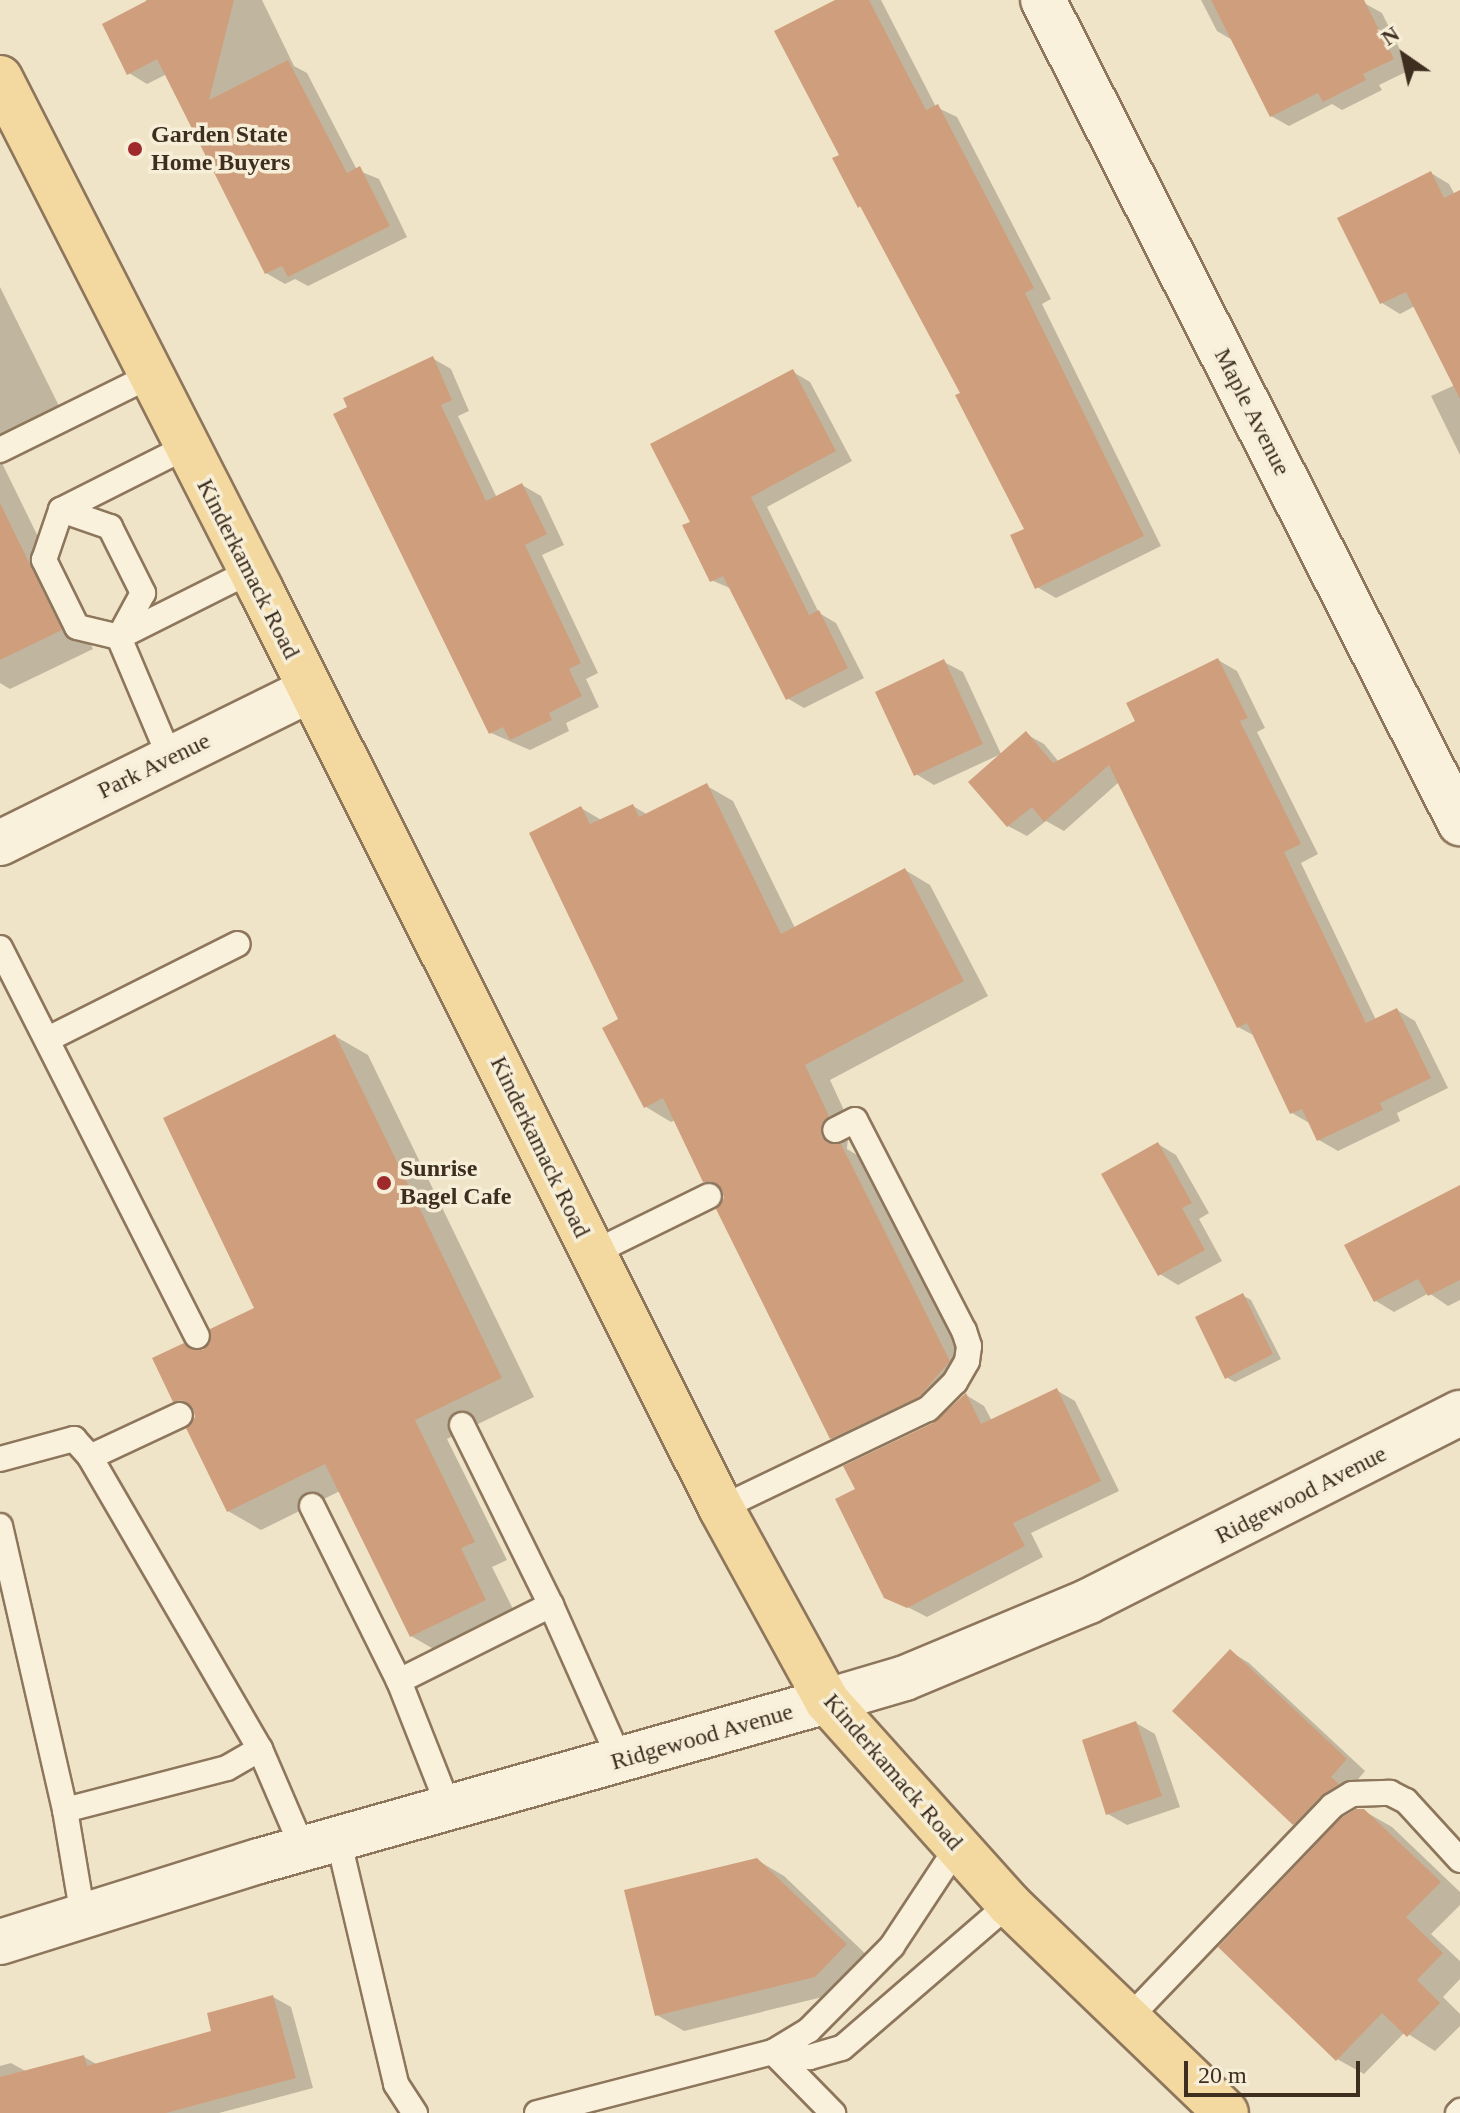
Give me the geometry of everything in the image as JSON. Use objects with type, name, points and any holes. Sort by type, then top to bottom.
[{"type":"main road","name":"Kinderkamack Road","points":[[0,78],[721,1508],[827,1701],[1009,1904],[1226,2113]]},
{"type":"street","name":"Maple Avenue","points":[[1043,0],[1460,823]]},
{"type":"street","name":"Park Avenue","points":[[0,843],[309,690]]},
{"type":"street","name":"Ridgewood Avenue","points":[[0,1942],[321,1844],[905,1678],[1089,1601],[1460,1413]]},
{"type":"lane","points":[[0,450],[150,376]]},
{"type":"lane","points":[[186,447],[61,510],[44,560],[77,627],[119,637],[251,571]]},
{"type":"lane","points":[[61,510],[110,527],[143,593],[119,637]]},
{"type":"lane","points":[[119,637],[170,758]]},
{"type":"lane","points":[[48,1039],[238,944]]},
{"type":"lane","points":[[0,948],[197,1336]]},
{"type":"lane","points":[[721,1508],[928,1409],[955,1382],[967,1361],[969,1346],[964,1331],[855,1120],[835,1130]]},
{"type":"lane","points":[[593,1253],[709,1196]]},
{"type":"lane","points":[[90,1457],[180,1415]]},
{"type":"lane","points":[[462,1425],[551,1605],[620,1760]]},
{"type":"lane","points":[[0,1459],[74,1439],[90,1457],[260,1749],[321,1844],[396,2084],[415,2113]]},
{"type":"lane","points":[[312,1506],[399,1681],[449,1808]]},
{"type":"lane","points":[[0,1526],[65,1810],[83,1916]]},
{"type":"lane","points":[[399,1681],[551,1605]]},
{"type":"lane","points":[[65,1810],[227,1768],[260,1749]]},
{"type":"lane","points":[[1128,2019],[1332,1806],[1352,1794],[1390,1793],[1406,1801],[1460,1860]]},
{"type":"lane","points":[[537,2113],[773,2052],[817,2023],[892,1946],[958,1846]]},
{"type":"lane","points":[[773,2052],[810,2057],[842,2048],[1009,1904]]},
{"type":"lane","points":[[773,2052],[833,2113]]},
{"type":"building","points":[[148,0],[234,0],[209,100],[288,60],[347,173],[360,166],[390,226],[288,277],[282,266],[265,274],[157,59],[127,75],[102,24]]},
{"type":"building","points":[[835,0],[869,0],[926,110],[938,104],[1034,288],[1025,293],[1144,536],[1035,589],[1010,535],[1024,529],[955,395],[960,393],[832,158],[839,155],[774,31]]},
{"type":"building","points":[[1211,0],[1364,0],[1394,59],[1363,74],[1366,80],[1323,102],[1318,93],[1270,117]]},
{"type":"building","points":[[1431,171],[1444,198],[1460,190],[1460,399],[1406,292],[1380,304],[1337,218]]},
{"type":"building","points":[[433,356],[452,400],[441,405],[486,501],[522,483],[547,534],[525,545],[581,663],[569,669],[582,696],[549,713],[552,720],[510,740],[503,727],[489,734],[333,414],[347,407],[343,398]]},
{"type":"building","points":[[793,369],[836,451],[751,497],[809,615],[819,610],[848,668],[786,700],[723,576],[710,582],[682,525],[690,522],[650,444]]},
{"type":"building","points":[[0,503],[62,630],[0,660]]},
{"type":"building","points":[[1218,658],[1248,718],[1240,721],[1301,844],[1284,852],[1366,1023],[1397,1008],[1431,1078],[1380,1103],[1383,1110],[1317,1141],[1302,1109],[1290,1114],[1247,1023],[1237,1028],[1109,765],[1044,822],[1032,807],[1007,827],[968,782],[1026,731],[1053,763],[1135,721],[1126,703]]},
{"type":"building","points":[[944,659],[983,744],[914,776],[875,692]]},
{"type":"building","points":[[707,783],[781,934],[905,868],[964,981],[805,1065],[829,1116],[822,1122],[821,1136],[827,1143],[841,1144],[950,1361],[919,1397],[830,1439],[716,1209],[724,1198],[722,1189],[711,1181],[703,1182],[663,1098],[644,1108],[602,1028],[618,1019],[529,833],[581,806],[590,824],[633,804],[639,817]]},
{"type":"building","points":[[335,1034],[502,1378],[415,1420],[475,1542],[461,1548],[486,1600],[410,1637],[325,1464],[227,1512],[186,1428],[195,1417],[193,1408],[182,1400],[173,1402],[152,1358],[184,1343],[190,1349],[203,1350],[210,1343],[210,1329],[254,1308],[163,1118]]},
{"type":"building","points":[[1158,1142],[1192,1203],[1182,1208],[1205,1250],[1158,1276],[1101,1174]]},
{"type":"building","points":[[1460,1185],[1460,1280],[1428,1296],[1418,1279],[1374,1302],[1344,1245]]},
{"type":"building","points":[[1243,1293],[1273,1354],[1225,1379],[1195,1317]]},
{"type":"building","points":[[1057,1388],[1101,1481],[1013,1523],[1025,1546],[907,1608],[884,1598],[835,1499],[855,1489],[843,1466],[935,1422],[966,1393],[981,1424]]},
{"type":"building","points":[[1230,1649],[1347,1759],[1331,1777],[1339,1784],[1321,1796],[1293,1825],[1172,1711]]},
{"type":"building","points":[[1136,1721],[1162,1796],[1106,1815],[1082,1740]]},
{"type":"building","points":[[1356,1809],[1364,1809],[1441,1882],[1406,1917],[1443,1953],[1417,1980],[1440,2003],[1407,2037],[1382,2013],[1336,2061],[1218,1947],[1341,1818]]},
{"type":"building","points":[[757,1858],[847,1944],[815,1977],[655,2016],[624,1890]]},
{"type":"building","points":[[273,1995],[296,2078],[166,2113],[0,2113],[0,2077],[84,2055],[87,2066],[211,2031],[207,2013]]},
{"type":"place","name":"Garden State Home Buyers","points":[[135,149]]},
{"type":"place","name":"Sunrise Bagel Cafe","points":[[384,1183]]}]
